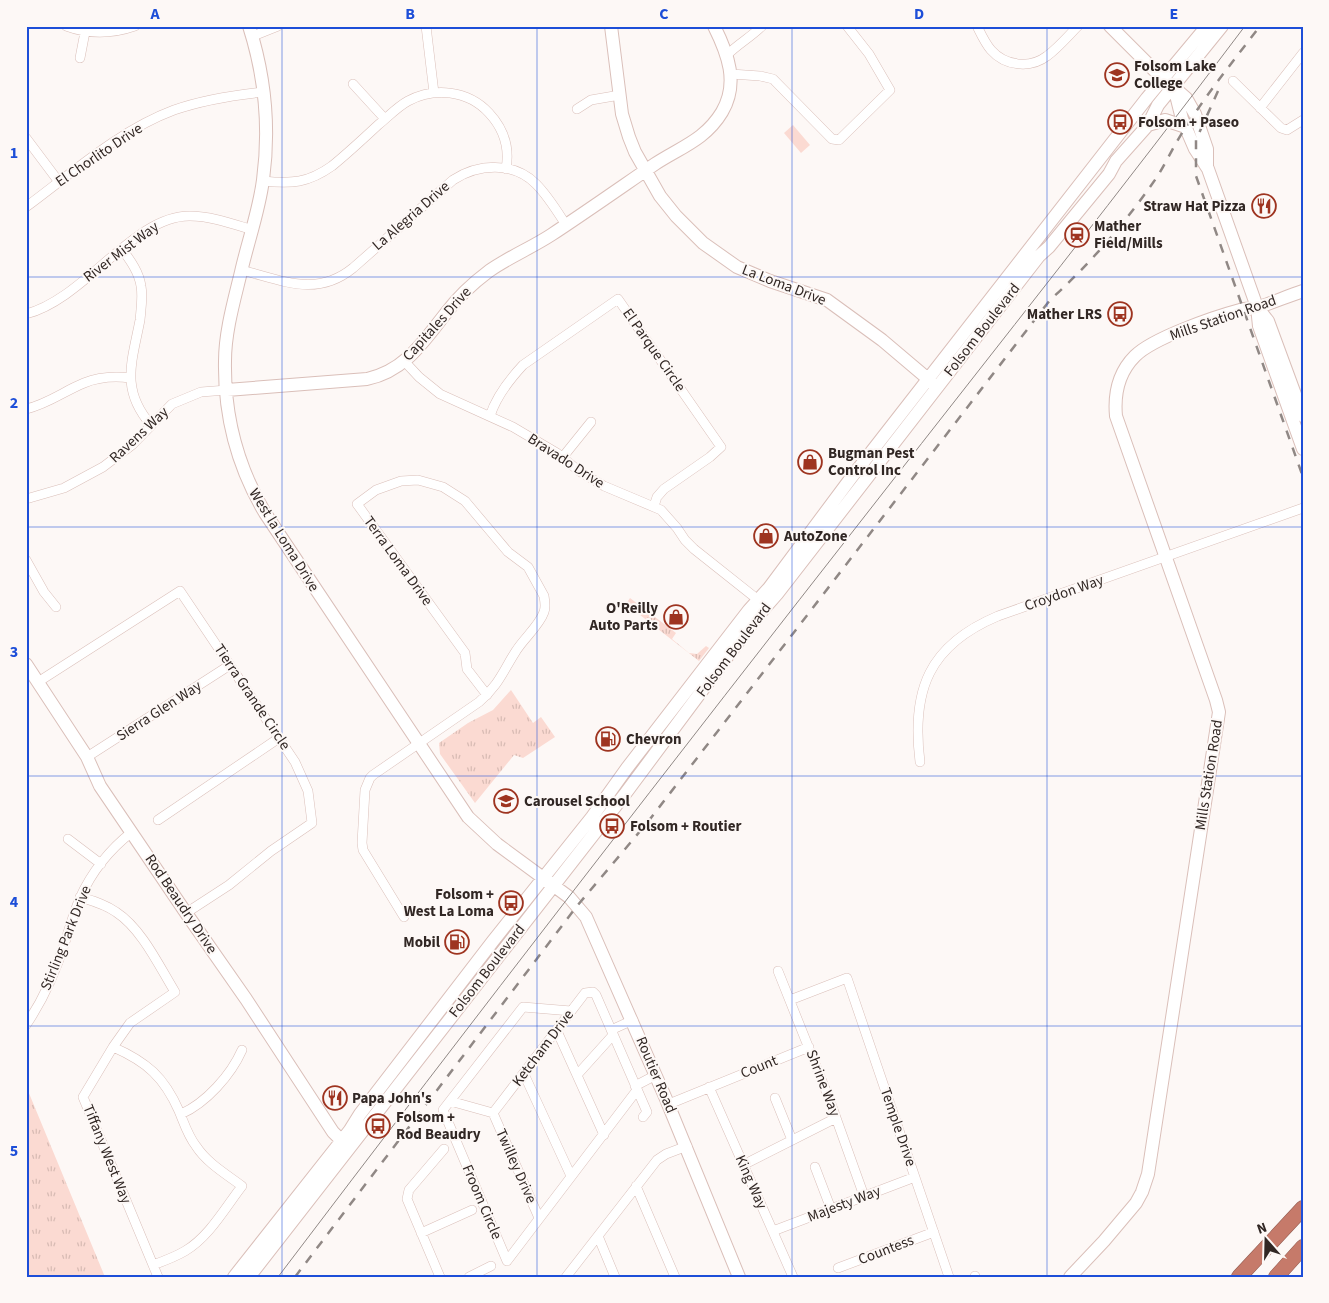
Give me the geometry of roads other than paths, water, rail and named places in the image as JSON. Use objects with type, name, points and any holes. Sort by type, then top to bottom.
[{"type":"highway","points":[[1256,1260],[1303,1202]]},
{"type":"highway","points":[[1239,1277],[1303,1208]]},
{"type":"highway","points":[[1276,1277],[1303,1247]]},
{"type":"street","points":[[66,26],[86,32],[110,33],[135,26]]},
{"type":"street","points":[[251,31],[278,26]]},
{"type":"street","points":[[426,26],[434,92]]},
{"type":"street","name":"La Loma Drive","points":[[611,26],[624,121],[629,137],[660,196],[676,216],[697,238],[719,256],[755,276],[827,300],[882,340],[932,383]]},
{"type":"street","name":"Capitales Drive","points":[[227,390],[366,379],[388,372],[405,362],[420,347],[460,296],[476,281],[500,264],[550,236],[646,171],[700,138],[711,127],[729,99],[731,74],[727,55],[714,26]]},
{"type":"street","points":[[727,55],[762,26]]},
{"type":"street","points":[[731,74],[773,79],[832,139],[839,140],[890,90],[869,54],[848,26]]},
{"type":"street","points":[[977,26],[994,53],[1007,62],[1022,64],[1032,63],[1046,57],[1078,26]]},
{"type":"street","points":[[1110,26],[1186,98],[1195,114],[1206,149],[1208,169]]},
{"type":"street","name":"Folsom Boulevard","points":[[234,1277],[344,1144],[359,1137],[443,1026],[554,886],[706,686],[762,603],[769,588],[818,522],[932,383],[1039,256],[1049,247],[1109,174],[1116,161],[1148,125],[1169,83],[1207,26]]},
{"type":"street","name":"Folsom Boulevard","points":[[932,383],[1147,98],[1169,83],[1222,26]]},
{"type":"street","name":"West la Loma Drive","points":[[251,31],[264,92],[266,140],[263,181],[253,230],[241,270],[226,344],[225,361],[229,422],[244,474],[256,498],[468,817],[497,844],[554,886]]},
{"type":"street","points":[[80,58],[86,32]]},
{"type":"street","points":[[1260,108],[1303,53]]},
{"type":"street","points":[[1233,81],[1281,128],[1287,130],[1303,120]]},
{"type":"street","points":[[1169,83],[1195,148],[1208,169],[1257,307],[1259,326],[1303,449]]},
{"type":"street","points":[[353,84],[385,119]]},
{"type":"street","name":"El Chorlito Drive","points":[[26,207],[121,138],[157,117],[210,100],[264,92]]},
{"type":"street","points":[[263,181],[286,183],[305,181],[322,173],[408,101],[434,92],[454,93],[472,100],[486,109],[499,125],[504,136],[507,154],[506,169]]},
{"type":"street","points":[[577,109],[591,100],[620,96]]},
{"type":"street","points":[[1148,125],[1165,120],[1186,127]]},
{"type":"street","points":[[26,138],[59,182]]},
{"type":"street","name":"La Alegria Drive","points":[[241,270],[298,285],[320,284],[342,277],[453,180],[474,170],[489,168],[519,172],[536,184],[566,224]]},
{"type":"street","name":"River Mist Way","points":[[26,314],[44,308],[68,294],[122,249],[160,222],[180,216],[199,216],[253,230]]},
{"type":"street","points":[[122,249],[138,274],[142,297],[130,378],[131,389],[136,405],[151,425]]},
{"type":"street","name":"Mills Station Road","points":[[1070,1277],[1136,1203],[1148,1174],[1219,712],[1116,416],[1115,407],[1118,386],[1129,363],[1137,354],[1151,344],[1236,311],[1257,307],[1303,291]]},
{"type":"street","name":"El Parque Circle","points":[[490,416],[494,405],[523,365],[618,299],[721,447],[710,457],[664,488],[657,497],[654,506]]},
{"type":"street","points":[[1257,307],[1268,321],[1302,414]]},
{"type":"street","name":"Bravado Drive","points":[[405,362],[418,377],[440,394],[527,435],[604,486],[654,506],[669,518],[694,549],[762,603]]},
{"type":"street","points":[[26,409],[46,403],[86,382],[109,377],[130,378]]},
{"type":"street","name":"Ravens Way","points":[[26,499],[64,488],[103,467],[126,449],[172,404],[201,392],[227,390]]},
{"type":"street","points":[[562,458],[592,422]]},
{"type":"street","name":"Terra Loma Drive","points":[[404,917],[363,850],[365,790],[370,778],[487,695],[542,617],[545,607],[544,596],[528,567],[508,552],[465,501],[451,491],[431,482],[410,480],[376,490],[357,504],[464,653],[467,669],[487,695]]},
{"type":"street","name":"Croydon Way","points":[[920,762],[916,728],[927,675],[954,641],[982,622],[1303,508]]},
{"type":"street","points":[[26,560],[44,592],[56,607]]},
{"type":"street","name":"Tierra Grande Circle","points":[[38,682],[180,591],[295,762],[308,792],[312,823],[271,851],[229,885],[186,913]]},
{"type":"street","name":"Folsom Boulevard","points":[[249,1277],[462,981],[592,817],[642,749],[762,603]]},
{"type":"street","name":"Rod Beaudry Drive","points":[[26,664],[87,757],[100,786],[344,1144]]},
{"type":"street","name":"Sierra Glen Way","points":[[87,757],[230,665]]},
{"type":"street","points":[[158,820],[279,738]]},
{"type":"street","points":[[625,794],[628,780],[644,757],[642,749]]},
{"type":"street","name":"Stirling Park Drive","points":[[26,1025],[42,998],[55,970],[80,897],[101,864],[132,832]]},
{"type":"street","points":[[68,839],[101,864]]},
{"type":"street","name":"Routier Road","points":[[554,886],[573,901],[586,917],[687,1146],[739,1277]]},
{"type":"street","name":"Tiffany West Way","points":[[80,897],[106,906],[126,920],[138,934],[175,992],[130,1023],[83,1097],[158,1277]]},
{"type":"street","name":"Shrine Way","points":[[778,971],[809,1047],[864,1196]]},
{"type":"street","name":"Temple Drive","points":[[790,1000],[847,978],[949,1277]]},
{"type":"street","points":[[443,1026],[444,1017],[460,995],[462,981]]},
{"type":"street","name":"Ketcham Drive","points":[[493,1113],[585,993],[593,992],[596,995],[612,1033]]},
{"type":"street","points":[[493,1113],[450,1101],[523,1007],[571,1012]]},
{"type":"street","points":[[576,1075],[612,1033],[633,1020]]},
{"type":"street","points":[[557,1031],[604,1135]]},
{"type":"street","points":[[612,1033],[647,1112],[643,1117]]},
{"type":"street","points":[[113,1047],[140,1060],[155,1073],[173,1097],[190,1136],[202,1154],[242,1186],[202,1238],[192,1247],[175,1257],[153,1265]]},
{"type":"street","name":"Count","points":[[668,1104],[809,1047]]},
{"type":"street","points":[[181,1114],[200,1104],[212,1093],[237,1060],[242,1050]]},
{"type":"street","points":[[524,1074],[571,1176]]},
{"type":"street","points":[[636,1088],[656,1075]]},
{"type":"street","name":"King Way","points":[[709,1087],[793,1277]]},
{"type":"street","name":"Froom Circle","points":[[450,1101],[443,1110],[507,1261],[604,1135],[636,1088]]},
{"type":"street","points":[[775,1098],[792,1140]]},
{"type":"street","name":"Twilley Drive","points":[[493,1113],[539,1218]]},
{"type":"street","points":[[743,1165],[836,1118]]},
{"type":"street","points":[[566,1277],[657,1160],[666,1154],[687,1146]]},
{"type":"street","points":[[440,1277],[407,1199],[407,1194],[444,1149]]},
{"type":"street","points":[[815,1167],[831,1209]]},
{"type":"street","name":"Majesty Way","points":[[773,1231],[915,1177]]},
{"type":"street","points":[[636,1186],[675,1277]]},
{"type":"street","points":[[421,1232],[472,1210]]},
{"type":"street","name":"Countess","points":[[838,1268],[934,1232]]},
{"type":"street","points":[[598,1236],[615,1277]]},
{"type":"street","points":[[470,1277],[491,1266]]},
{"type":"tram line","points":[[278,1277],[575,889],[1245,26]]},
{"type":"railway","points":[[295,1277],[577,906],[647,823],[1050,300],[1107,242],[1133,210],[1157,177],[1203,101],[1260,26]]},
{"type":"railway","points":[[1218,91],[1196,140],[1196,176],[1303,477]]},
{"type":"place","name":"Folsom Lake College","points":[[1117,75]]},
{"type":"place","name":"Folsom + Paseo","points":[[1120,122]]},
{"type":"place","name":"Straw Hat Pizza","points":[[1264,206]]},
{"type":"place","name":"Mather Field/Mills","points":[[1077,235]]},
{"type":"place","name":"Mather LRS","points":[[1120,314]]},
{"type":"place","name":"Bugman Pest Control Inc","points":[[810,462]]},
{"type":"place","name":"AutoZone","points":[[766,536]]},
{"type":"place","name":"O'Reilly Auto Parts","points":[[676,617]]},
{"type":"place","name":"Chevron","points":[[608,739]]},
{"type":"place","name":"Carousel School","points":[[506,801]]},
{"type":"place","name":"Folsom + Routier","points":[[612,826]]},
{"type":"place","name":"Folsom + West La Loma","points":[[511,903]]},
{"type":"place","name":"Mobil","points":[[457,942]]},
{"type":"place","name":"Papa John's","points":[[335,1098]]},
{"type":"place","name":"Folsom + Rod Beaudry","points":[[378,1126]]}]
